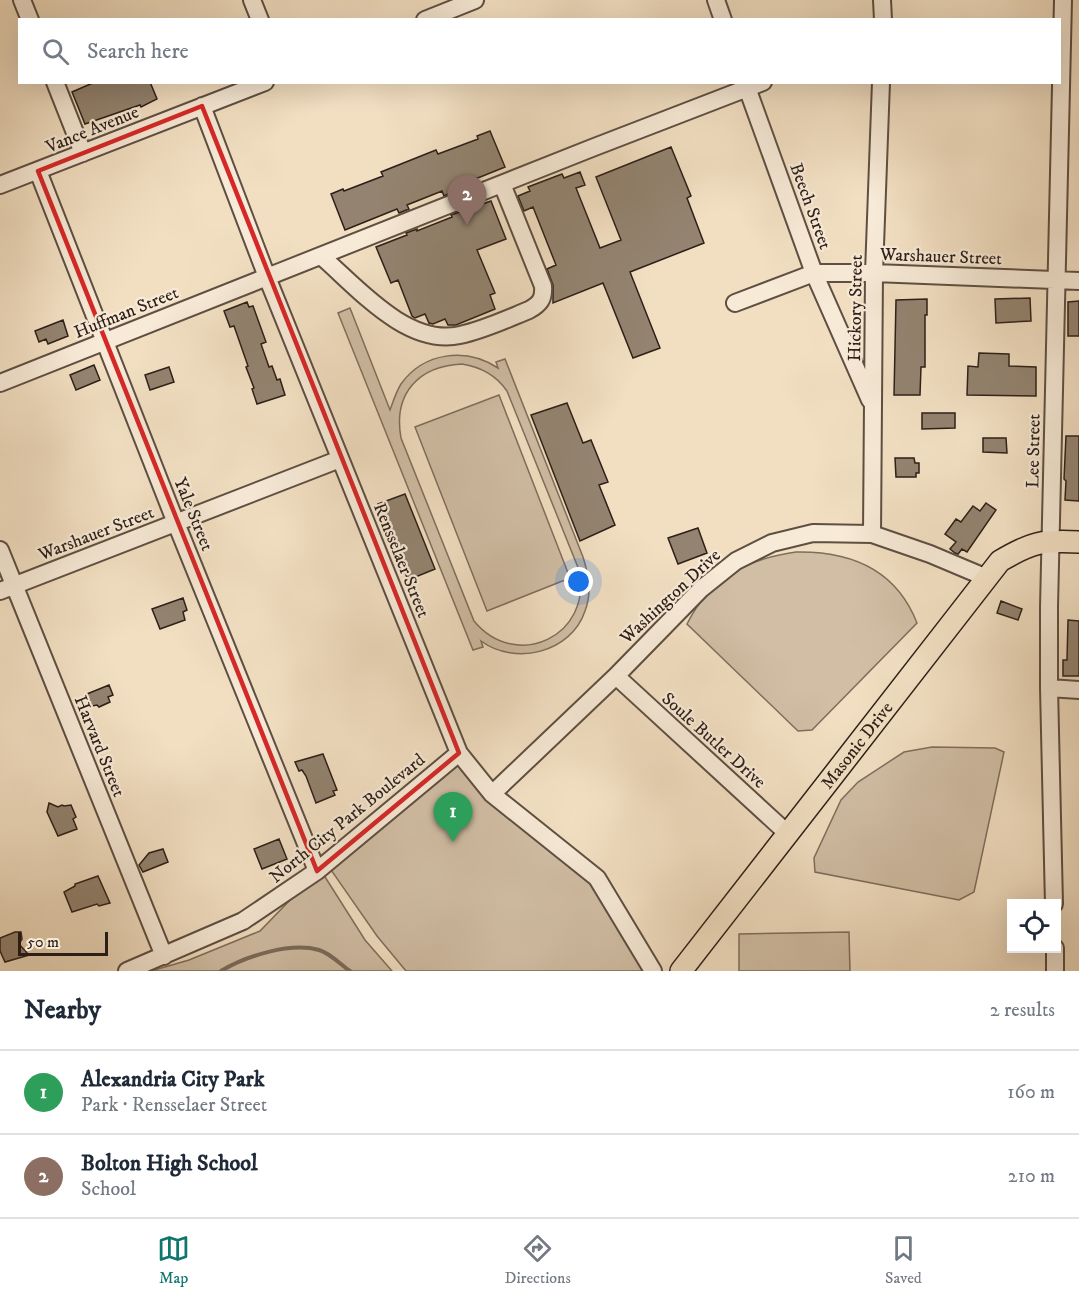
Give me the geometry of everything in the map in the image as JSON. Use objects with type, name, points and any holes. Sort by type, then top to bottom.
[{"type":"main road","name":"Masonic Drive","points":[[681,971],[1000,561],[1023,547],[1050,540],[1079,542]]},
{"type":"street","points":[[22,0],[29,18]]},
{"type":"street","points":[[252,0],[259,18]]},
{"type":"street","points":[[430,18],[475,0]]},
{"type":"street","points":[[716,0],[722,18]]},
{"type":"street","points":[[882,0],[883,18]]},
{"type":"street","name":"Lee Street","points":[[1054,899],[1049,688],[1050,540],[1056,280],[1067,28],[1063,0]]},
{"type":"street","points":[[56,84],[83,153]]},
{"type":"street","name":"Vance Avenue","points":[[0,185],[260,84]]},
{"type":"street","name":"Hickory Street","points":[[872,534],[874,273],[881,84]]},
{"type":"street","name":"Huffman Street","points":[[0,383],[752,85]]},
{"type":"street","name":"Beech Street","points":[[752,85],[814,273],[873,407]]},
{"type":"street","name":"Rensselaer Street","points":[[202,106],[267,277],[459,753],[492,794],[597,878],[653,971]]},
{"type":"street","name":"Yale Street","points":[[38,171],[316,871]]},
{"type":"street","points":[[321,256],[392,318],[410,329],[427,335],[458,336],[530,310],[544,296],[543,286],[502,184]]},
{"type":"street","name":"Warshauer Street","points":[[735,303],[814,273],[874,273],[1079,281]]},
{"type":"street","name":"Warshauer Street","points":[[7,589],[340,459]]},
{"type":"street","name":"Washington Drive","points":[[492,794],[701,590],[736,561],[772,543],[813,533],[872,534],[930,554],[987,578]]},
{"type":"street","name":"Harvard Street","points":[[0,550],[7,589],[164,956]]},
{"type":"street","name":"Soule Butler Drive","points":[[615,676],[787,833]]},
{"type":"street","points":[[1049,688],[1079,690]]},
{"type":"street","name":"North City Park Boulevard","points":[[127,971],[243,921],[316,871],[459,753]]},
{"type":"street","points":[[1055,953],[1055,971]]},
{"type":"highlighted area","points":[[202,106],[459,753],[317,871],[38,171]]},
{"type":"shaded area","points":[[350,308],[390,410],[401,384],[410,373],[433,359],[459,355],[486,361],[498,368],[496,362],[505,359],[587,571],[589,591],[585,611],[578,625],[568,637],[555,646],[525,654],[510,653],[495,649],[481,641],[483,647],[473,650],[338,313]],"holes":[[[469,365],[493,376],[507,391],[579,570],[580,593],[574,613],[563,629],[548,639],[529,645],[510,644],[491,636],[474,621],[401,438],[401,408],[412,385],[433,370],[446,366]]]},
{"type":"shaded area","points":[[499,395],[570,578],[487,611],[415,427]]},
{"type":"shaded area","points":[[796,552],[835,555],[869,567],[897,589],[908,604],[917,623],[812,730],[798,731],[687,624],[707,594],[731,573],[761,560]]},
{"type":"shaded area","points":[[932,747],[995,748],[1004,752],[974,892],[959,900],[815,872],[814,858],[841,800],[858,782],[904,752]]},
{"type":"shaded area","points":[[457,761],[593,881],[651,971],[406,971],[377,936],[331,870]]},
{"type":"shaded area","points":[[320,869],[365,940],[392,971],[151,971],[189,960],[260,931]]},
{"type":"shaded area","points":[[849,932],[850,971],[739,971],[739,934]]},
{"type":"building","points":[[90,84],[151,84],[157,99],[141,107],[140,105],[85,124],[72,92]]},
{"type":"building","points":[[490,131],[505,167],[453,188],[454,191],[444,196],[442,191],[407,205],[409,209],[399,213],[397,209],[345,230],[331,194],[383,176],[381,172],[436,150],[438,154],[478,139],[477,136]]},
{"type":"building","points":[[671,147],[691,196],[687,198],[704,243],[630,272],[660,348],[633,358],[603,283],[553,303],[553,285],[547,269],[556,265],[533,207],[524,211],[518,196],[530,191],[528,187],[562,174],[564,178],[580,172],[585,185],[576,188],[600,248],[621,240],[596,177]]},
{"type":"building","points":[[491,201],[506,239],[477,250],[495,293],[490,295],[495,309],[456,325],[448,325],[445,319],[433,324],[429,323],[425,314],[415,318],[412,316],[398,280],[391,283],[376,247],[407,235],[406,233],[452,217],[451,215]]},
{"type":"building","points":[[1030,298],[1031,321],[996,323],[995,299]]},
{"type":"building","points":[[927,299],[925,367],[921,367],[920,395],[894,395],[896,300]]},
{"type":"building","points":[[1079,301],[1079,336],[1068,336],[1068,302]]},
{"type":"building","points":[[247,302],[249,307],[253,306],[266,342],[261,344],[269,367],[272,366],[277,380],[280,379],[285,395],[257,404],[246,367],[248,366],[234,326],[230,327],[224,311]]},
{"type":"building","points":[[63,320],[68,336],[48,344],[46,339],[39,342],[35,331]]},
{"type":"building","points":[[979,353],[1009,354],[1009,366],[1036,367],[1036,396],[967,395],[968,366],[978,367]]},
{"type":"building","points":[[94,365],[100,380],[76,390],[70,375]]},
{"type":"building","points":[[169,367],[174,382],[150,390],[145,375]]},
{"type":"building","points":[[567,403],[583,443],[591,440],[608,482],[599,485],[615,525],[580,541],[531,415]]},
{"type":"building","points":[[922,413],[955,413],[955,428],[922,429]]},
{"type":"building","points":[[1066,436],[1079,436],[1079,501],[1065,500]]},
{"type":"building","points":[[983,438],[1006,438],[1007,453],[983,452]]},
{"type":"building","points":[[895,458],[914,458],[915,463],[919,463],[919,473],[916,473],[916,477],[896,477]]},
{"type":"building","points":[[405,494],[435,569],[408,580],[378,504]]},
{"type":"building","points":[[986,503],[996,510],[967,552],[962,549],[958,554],[955,553],[950,549],[956,542],[945,534],[956,519],[961,522],[973,506],[980,511]]},
{"type":"building","points":[[698,528],[707,553],[678,564],[668,538]]},
{"type":"building","points":[[183,598],[187,610],[183,612],[185,620],[160,629],[152,609]]},
{"type":"building","points":[[1001,601],[1022,609],[1018,620],[997,613]]},
{"type":"building","points":[[1068,620],[1079,621],[1079,676],[1063,676],[1063,660],[1067,660]]},
{"type":"building","points":[[109,685],[113,695],[108,697],[110,702],[99,707],[92,706],[87,694]]},
{"type":"building","points":[[323,754],[337,790],[333,791],[335,795],[316,803],[306,776],[302,770],[299,771],[295,762]]},
{"type":"building","points":[[49,803],[58,807],[71,805],[76,817],[73,819],[77,829],[58,836],[47,812]]},
{"type":"building","points":[[279,839],[287,859],[262,869],[254,849]]},
{"type":"building","points":[[163,849],[168,862],[143,872],[139,865],[149,853]]},
{"type":"building","points":[[98,876],[110,903],[99,906],[97,904],[72,912],[64,892],[75,884]]},
{"type":"building","points":[[21,932],[22,939],[19,944],[29,955],[5,962],[0,951],[0,938]]},
{"type":"waterway","points":[[221,971],[255,956],[295,948],[319,950],[350,971]]},
{"type":"place","name":"Bolton High School","points":[[467,225]]},
{"type":"place","name":"Alexandria City Park","points":[[453,842]]}]
